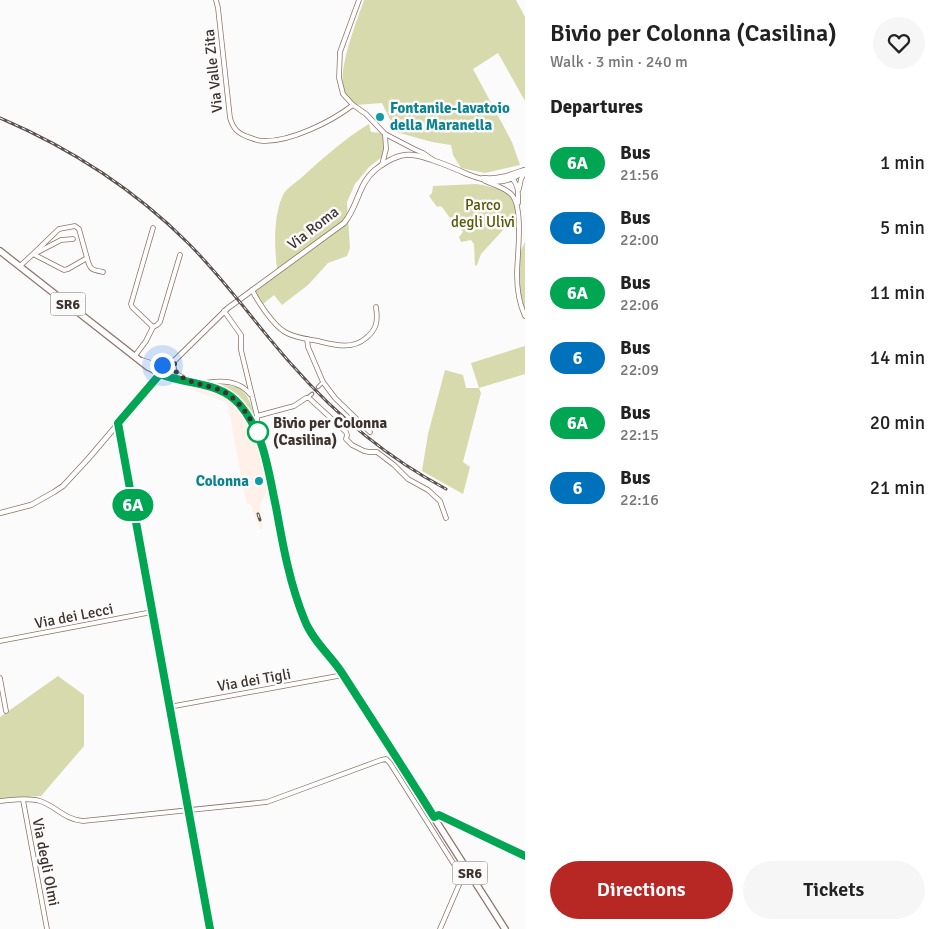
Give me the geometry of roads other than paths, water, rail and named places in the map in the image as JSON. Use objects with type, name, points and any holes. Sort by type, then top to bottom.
[{"type":"main road","name":"SR6","points":[[0,251],[135,357],[160,374],[222,391],[234,398],[244,410],[258,433],[267,462],[284,551],[295,591],[310,632],[343,675],[505,929]]},
{"type":"street","name":"Via Valle Zita","points":[[216,0],[230,118],[233,127],[238,132],[262,141],[293,137],[334,117],[353,105]]},
{"type":"street","points":[[359,0],[340,52],[339,67],[343,94],[385,134],[435,161]]},
{"type":"street","points":[[382,166],[386,149],[385,134]]},
{"type":"street","name":"Via Roma","points":[[160,374],[224,311],[344,223],[354,209],[360,190],[367,179],[382,166],[400,156],[420,156],[483,180],[493,182],[510,178]]},
{"type":"street","points":[[470,175],[489,178],[510,178],[525,170]]},
{"type":"street","points":[[525,170],[518,191],[517,284],[525,316]]},
{"type":"street","points":[[506,190],[510,178]]},
{"type":"street","points":[[510,178],[516,184],[518,191]]},
{"type":"street","points":[[483,180],[506,190],[514,198],[518,208]]},
{"type":"street","points":[[20,266],[59,229],[75,226],[79,229],[91,268],[102,272]]},
{"type":"street","points":[[519,229],[525,227]]},
{"type":"street","points":[[153,228],[131,304],[153,327]]},
{"type":"street","points":[[34,254],[61,240],[73,238]]},
{"type":"street","points":[[34,254],[65,270],[87,258]]},
{"type":"street","points":[[169,364],[154,364],[135,357],[153,327],[160,322],[180,255]]},
{"type":"street","points":[[252,290],[258,302],[279,328],[286,333],[342,345],[357,344],[370,335],[376,327],[376,307]]},
{"type":"street","points":[[224,311],[241,335],[242,350],[257,416],[258,433]]},
{"type":"street","points":[[307,339],[308,348],[323,382],[335,398],[370,432]]},
{"type":"street","points":[[175,360],[174,368],[176,372],[192,382]]},
{"type":"street","name":"Via Roma","points":[[160,374],[169,369],[175,360]]},
{"type":"street","points":[[0,513],[31,505],[63,486],[160,374]]},
{"type":"street","points":[[201,384],[215,382],[236,383],[252,395]]},
{"type":"street","points":[[318,388],[323,382]]},
{"type":"street","points":[[257,416],[294,406],[312,394]]},
{"type":"street","points":[[307,398],[346,432],[346,440],[349,443],[364,451],[377,452],[411,481],[428,490],[443,506],[446,518]]},
{"type":"street","points":[[118,423],[210,929]]},
{"type":"street","name":"Via dei Lecci","points":[[0,641],[152,612]]},
{"type":"street","name":"Via dei Tigli","points":[[169,707],[343,675]]},
{"type":"street","points":[[0,678],[6,711]]},
{"type":"street","points":[[0,801],[34,799],[42,801],[67,817],[83,821],[188,811],[267,802],[386,759],[390,762],[462,877]]},
{"type":"street","name":"Via degli Olmi","points":[[22,800],[47,929]]},
{"type":"street","points":[[434,817],[439,815],[525,856]]},
{"type":"street","points":[[440,929],[462,877],[468,871]]},
{"type":"tunnel","points":[[312,394],[318,387]]},
{"type":"railway","points":[[0,118],[76,156],[146,205],[202,258],[280,351],[327,402],[383,449],[446,489]]},
{"type":"railway","points":[[258,514],[260,520]]},
{"type":"place","name":"Fontanile-lavatoio della Maranella","points":[[380,117]]},
{"type":"place","name":"Bivio per Colonna (Casilina)","points":[[258,432]]},
{"type":"place","name":"Colonna","points":[[259,481]]},
{"type":"park label","name":"Parco degli Ulivi","points":[[483,214]]}]
